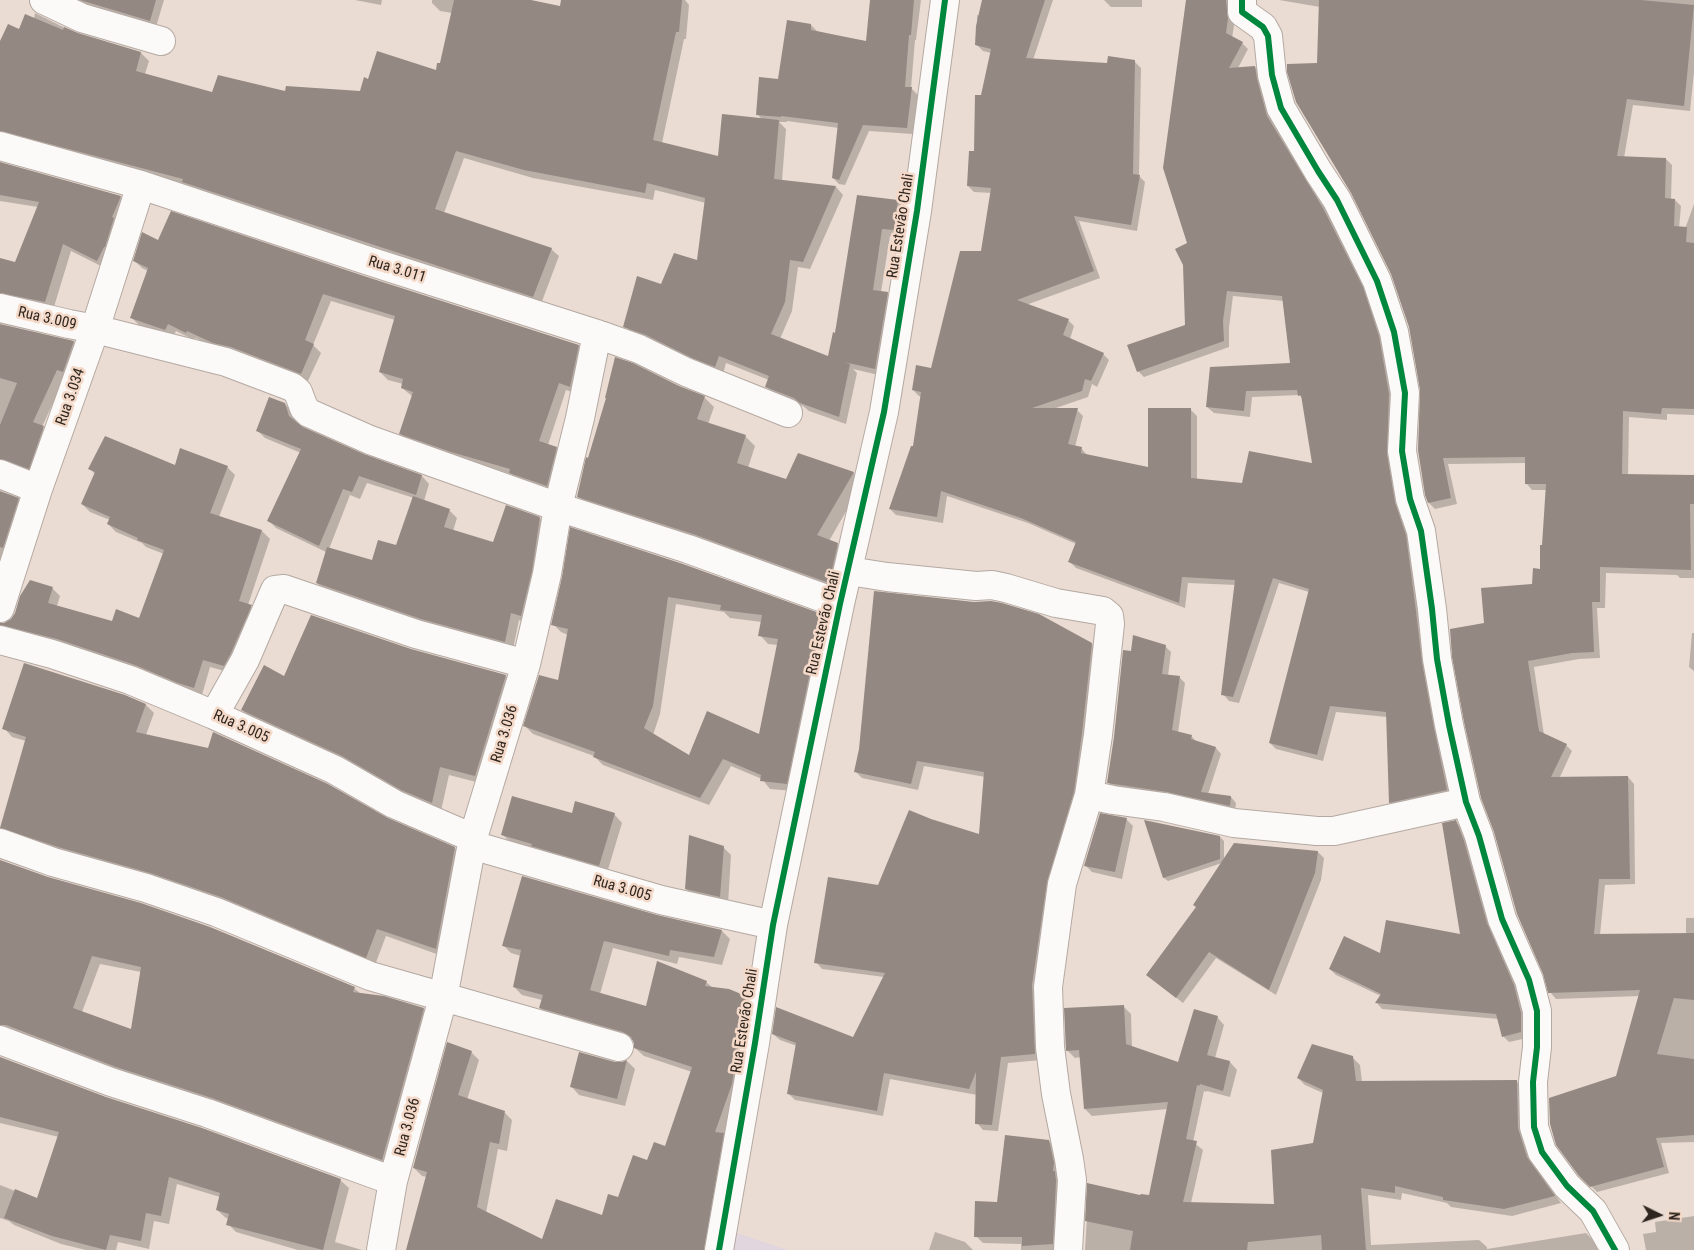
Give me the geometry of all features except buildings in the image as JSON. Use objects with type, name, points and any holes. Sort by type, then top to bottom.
[{"type":"street","points":[[44,0],[82,18],[161,41]]},
{"type":"street","name":"Rua Estevão Chali","points":[[719,1250],[755,1043],[773,925],[840,604],[884,412],[917,211],[946,0]]},
{"type":"street","points":[[1242,0],[1242,12],[1263,27],[1268,36],[1272,75],[1281,108],[1336,200],[1377,281],[1394,332],[1405,393],[1402,452],[1410,499],[1420,531],[1432,608],[1437,659],[1449,725],[1466,802],[1479,836],[1502,919],[1529,980],[1537,1011],[1537,1047],[1532,1082],[1534,1127],[1542,1152],[1567,1186],[1593,1211],[1615,1250]]},
{"type":"street","name":"Rua 3.011","points":[[0,146],[142,185],[369,261],[597,334],[639,349],[686,372],[788,413]]},
{"type":"street","name":"Rua 3.034","points":[[0,608],[38,489],[95,329],[142,185]]},
{"type":"street","name":"Rua 3.009","points":[[0,308],[95,329],[226,362],[292,387],[298,392],[304,408],[309,413],[370,440],[558,507]]},
{"type":"street","name":"Rua 3.036","points":[[381,1250],[393,1181],[443,998],[472,841],[526,664],[547,574],[558,507],[580,418],[597,334]]},
{"type":"street","points":[[0,474],[38,489]]},
{"type":"street","points":[[558,507],[688,549],[840,604]]},
{"type":"street","points":[[848,571],[976,586],[992,585],[1056,603],[1103,611],[1109,616],[1110,624],[1098,735],[1089,795],[1062,884],[1048,987],[1050,1047],[1056,1094],[1070,1159],[1072,1180],[1068,1250]]},
{"type":"street","points":[[214,715],[244,660],[275,590],[284,589],[416,634],[526,664]]},
{"type":"street","name":"Rua 3.005","points":[[0,640],[52,654],[130,680],[214,715],[335,770],[394,804],[472,841],[661,900],[773,925]]},
{"type":"street","points":[[1089,795],[1164,807],[1234,823],[1317,831],[1334,831],[1466,802]]},
{"type":"street","points":[[0,844],[53,862],[146,888],[208,909],[370,976],[619,1047]]},
{"type":"street","points":[[0,1040],[111,1082],[207,1112],[393,1181]]},
{"type":"shaded area","points":[[731,1231],[788,1250],[727,1250]]},
{"type":"cycle path","points":[[719,1250],[755,1043],[773,925],[840,604],[884,412],[917,211],[945,0]]},
{"type":"cycle path","points":[[1242,0],[1242,12],[1263,27],[1268,36],[1272,75],[1281,108],[1337,200],[1377,281],[1394,332],[1405,393],[1402,451],[1410,499],[1421,531],[1437,659],[1449,725],[1466,802],[1479,836],[1502,919],[1529,980],[1537,1011],[1537,1047],[1533,1082],[1534,1127],[1542,1152],[1567,1186],[1593,1211],[1615,1250]]}]
